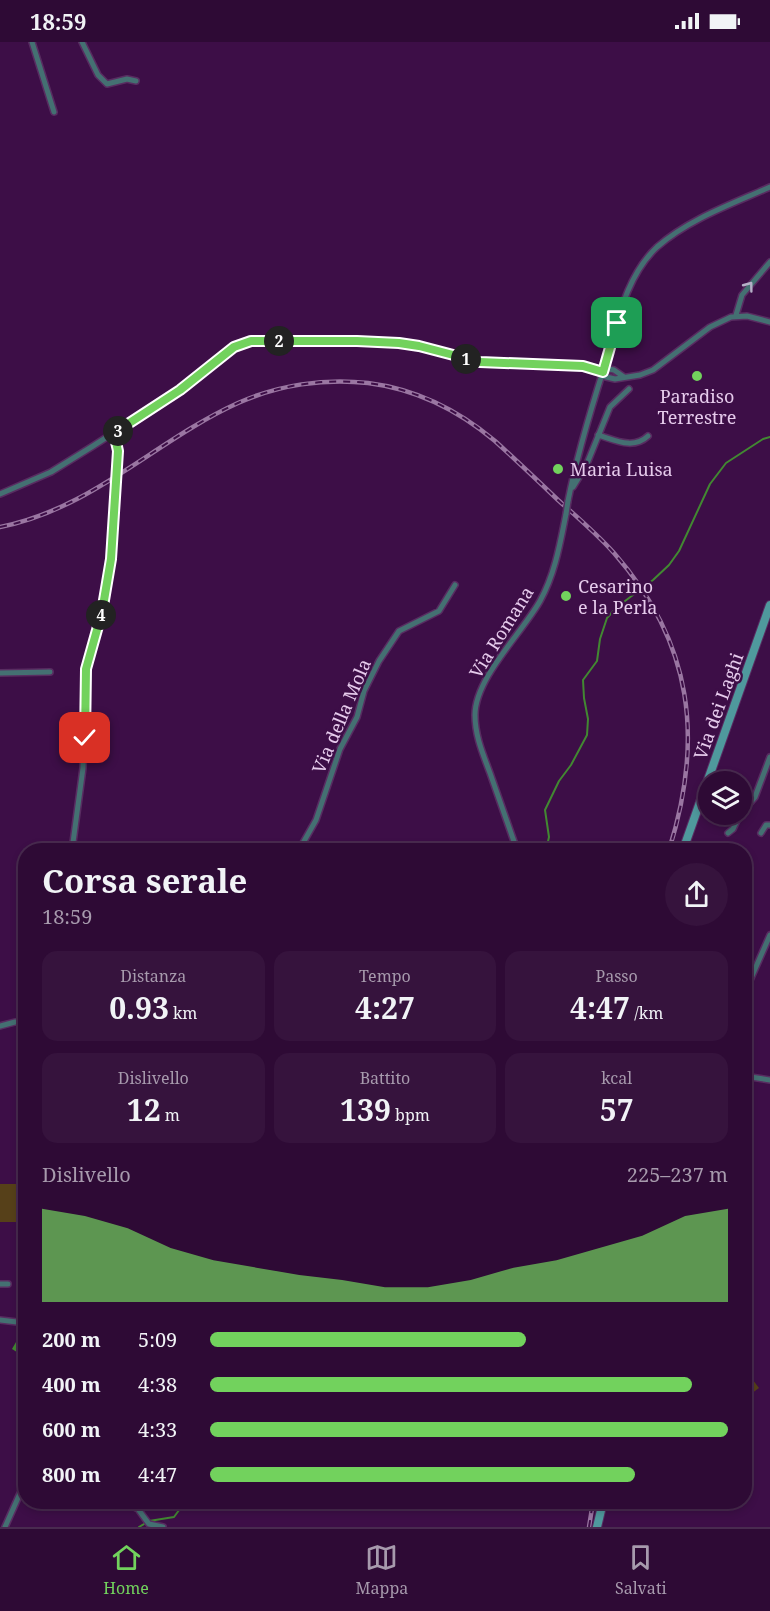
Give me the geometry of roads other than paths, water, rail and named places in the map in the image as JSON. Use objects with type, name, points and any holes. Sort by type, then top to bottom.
[{"type":"main road","name":"Via dei Laghi","points":[[686,843],[766,630],[770,605]]},
{"type":"main road","points":[[597,1527],[601,1509]]},
{"type":"street","points":[[32,42],[54,112]]},
{"type":"street","points":[[82,42],[98,75],[107,84],[127,78],[136,81]]},
{"type":"street","name":"Via Romana","points":[[515,843],[480,746],[476,727],[476,709],[487,679],[546,590],[557,560],[578,452],[621,311],[638,271],[647,257],[679,230],[770,187]]},
{"type":"street","points":[[736,315],[742,296],[770,262]]},
{"type":"street","points":[[0,494],[51,472],[180,390],[234,347],[251,341],[399,343],[480,362],[583,366],[603,372],[613,379],[639,375],[656,368],[710,327],[736,315],[770,322]]},
{"type":"street","points":[[603,372],[614,370],[624,377]]},
{"type":"street","points":[[570,491],[584,470],[610,407],[629,389]]},
{"type":"street","points":[[73,843],[83,768],[86,669],[102,612],[111,559],[118,449],[114,433]]},
{"type":"street","points":[[598,435],[629,443],[643,440],[648,436]]},
{"type":"street","name":"Via della Mola","points":[[303,843],[316,820],[340,749],[356,718],[364,691],[379,661],[397,632],[439,610],[455,585]]},
{"type":"street","points":[[0,673],[50,672]]},
{"type":"street","points":[[752,801],[770,757]]},
{"type":"street","points":[[728,833],[736,825]]},
{"type":"street","points":[[760,833],[766,825],[770,825]]},
{"type":"street","points":[[752,976],[770,935]]},
{"type":"street","points":[[0,1026],[18,1022]]},
{"type":"street","points":[[752,1077],[770,1080]]},
{"type":"street","points":[[0,1284],[8,1284]]},
{"type":"street","points":[[0,1320],[17,1322]]},
{"type":"street","points":[[5,1527],[18,1498]]},
{"type":"street","points":[[138,1509],[147,1522],[163,1527]]},
{"type":"waterway","points":[[548,843],[549,837],[545,810],[559,781],[571,765],[587,735],[588,719],[583,680],[597,661],[600,639],[607,618],[617,607],[669,565],[679,551],[710,484],[726,463],[763,439],[770,437]]},
{"type":"waterway","points":[[139,1527],[149,1521],[174,1517],[180,1509]]},
{"type":"railway","points":[[0,527],[33,518],[64,505],[94,490],[208,418],[238,403],[285,387],[335,381],[368,383],[403,390],[436,403],[466,420],[495,441],[601,539],[640,587],[661,622],[675,657],[684,694],[688,731],[686,769],[680,809],[671,843]]},
{"type":"railway","points":[[589,1527],[592,1509]]},
{"type":"place","name":"Paradiso Terrestre","points":[[697,376]]},
{"type":"place","name":"Maria Luisa","points":[[558,469]]},
{"type":"place","name":"Cesarino e la Perla","points":[[566,596]]}]
